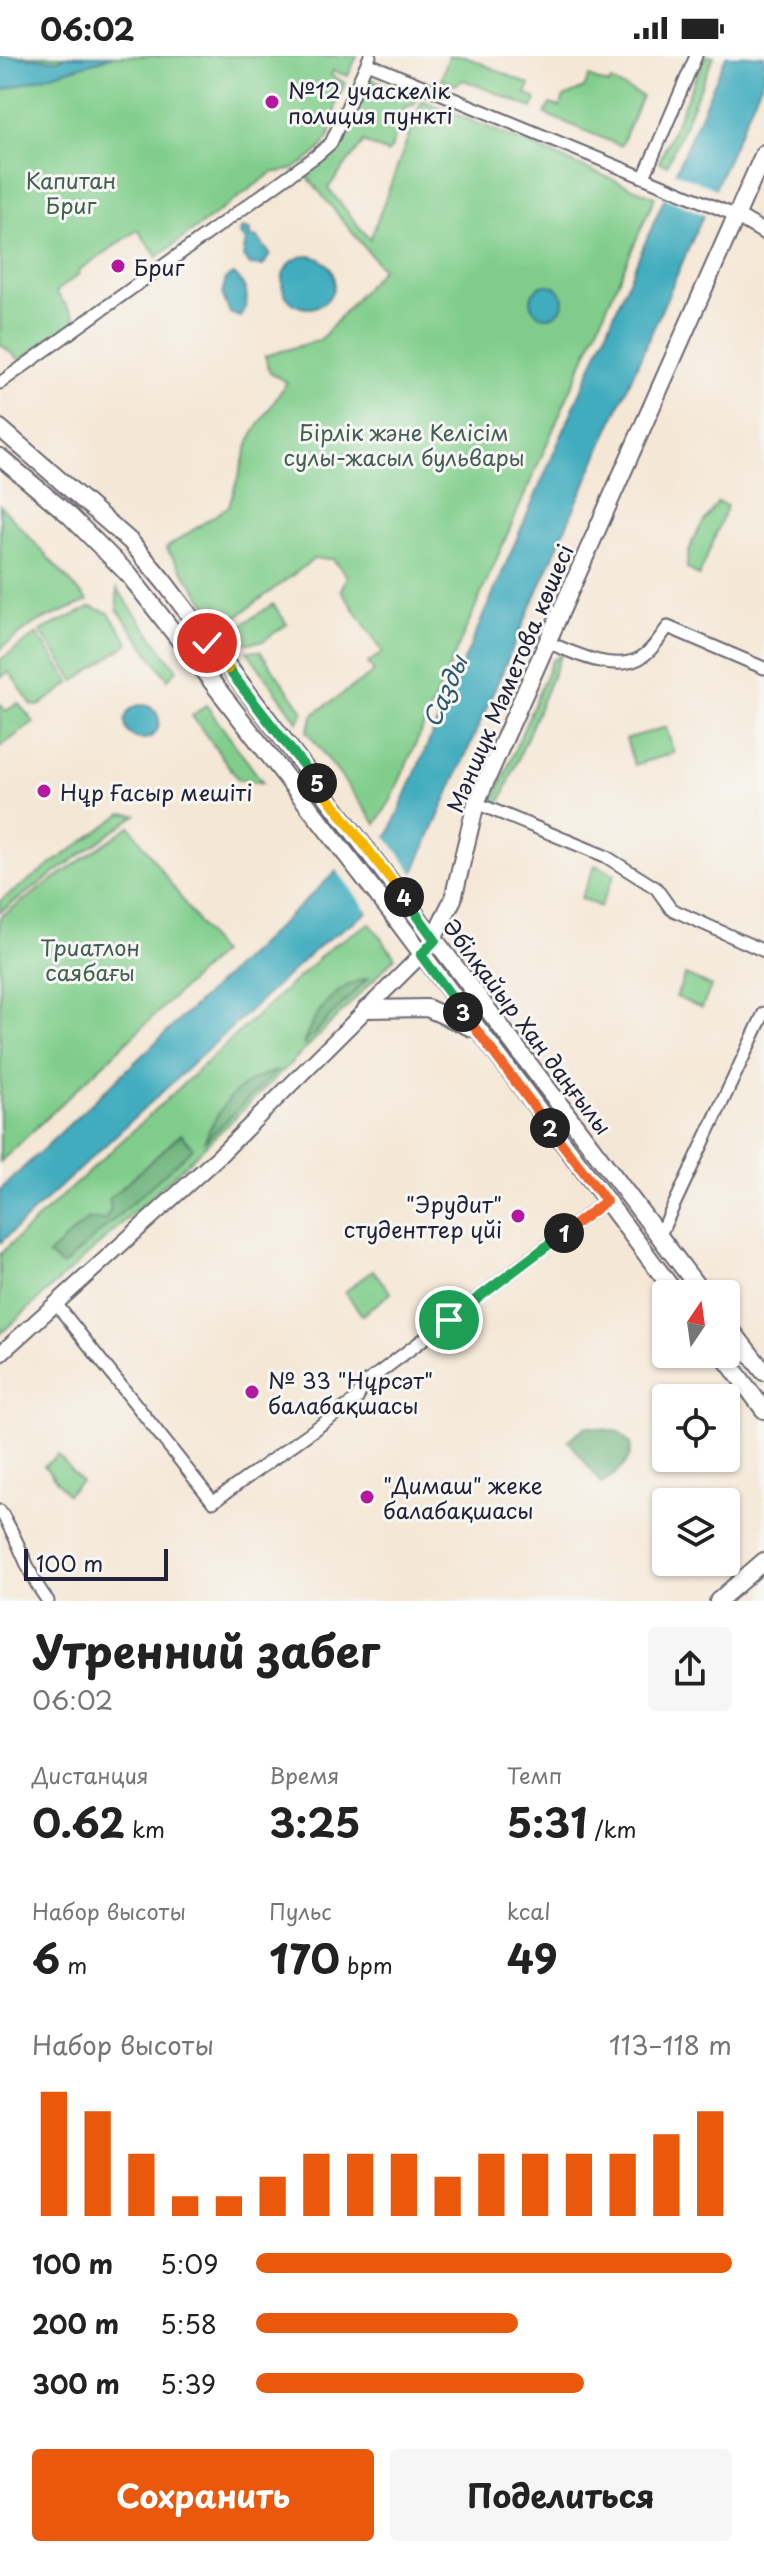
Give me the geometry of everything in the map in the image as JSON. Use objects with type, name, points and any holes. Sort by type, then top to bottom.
[{"type":"main road","name":"Мәншүк Мәметова көшесі","points":[[421,955],[435,940],[453,899],[476,803],[764,153]]},
{"type":"main road","name":"Әбілқайыр Хан даңғылы","points":[[0,428],[131,542],[165,583],[692,1280]]},
{"type":"main road","name":"Әбілқайыр Хан даңғылы","points":[[0,457],[69,515],[129,575],[388,910],[665,1280]]},
{"type":"main road","points":[[129,575],[165,583]]},
{"type":"main road","points":[[240,721],[260,739],[276,744],[285,742]]},
{"type":"main road","points":[[366,1009],[427,1008],[476,1030]]},
{"type":"main road","points":[[490,1049],[507,1035]]},
{"type":"main road","points":[[550,1128],[568,1116]]},
{"type":"main road","points":[[740,1341],[764,1372]]},
{"type":"main road","points":[[734,1368],[762,1402]]},
{"type":"main road","points":[[727,1598],[764,1561]]},
{"type":"street","points":[[644,177],[696,56]]},
{"type":"street","points":[[0,383],[331,143],[368,60],[712,204],[764,232]]},
{"type":"street","points":[[547,642],[581,655],[620,662],[638,659],[668,627],[764,668]]},
{"type":"street","points":[[476,803],[605,856],[656,888],[671,909],[764,951]]},
{"type":"street","name":"Мәншүк Мәметова көшесі","points":[[0,1354],[218,1157],[421,955]]},
{"type":"street","points":[[659,1237],[764,1013]]},
{"type":"street","points":[[57,1305],[213,1502],[357,1399],[363,1385],[606,1201]]},
{"type":"street","points":[[0,1511],[11,1527],[30,1579],[48,1601]]},
{"type":"green space","name":"Капитан Бриг","points":[[0,56],[357,56],[348,76],[333,71],[331,75],[345,83],[335,107],[336,119],[325,120],[314,115],[312,118],[331,129],[316,153],[291,169],[273,172],[157,257],[138,230],[78,271],[79,274],[56,292],[77,320],[20,360],[0,344]]},
{"type":"green space","points":[[449,56],[465,56],[530,85],[526,94],[536,99],[532,108],[464,80],[455,85],[441,79]]},
{"type":"green space","points":[[705,56],[714,56],[667,165],[659,162]]},
{"type":"green space","name":"Бірлік және Келісім сулы-жасыл бульвары","points":[[367,77],[417,97],[414,105],[405,107],[391,149],[387,153],[364,142],[328,188],[370,240],[422,100],[655,197],[391,800],[376,824],[307,731],[314,714],[374,672],[368,663],[383,652],[341,590],[347,576],[333,559],[314,559],[223,627],[166,548],[229,506],[250,439],[287,382],[270,373],[265,356],[320,340],[382,269],[304,173],[339,144]]},
{"type":"green space","points":[[589,77],[609,85],[611,81],[642,96],[621,146],[545,114],[550,104],[560,107],[564,97],[584,88]]},
{"type":"green space","points":[[718,502],[727,506],[699,576],[687,568],[689,550]]},
{"type":"green space","points":[[0,505],[88,601],[35,623],[0,649]]},
{"type":"green space","points":[[117,589],[177,670],[168,679],[117,609]]},
{"type":"green space","points":[[273,604],[287,624],[263,641],[239,644],[231,632]]},
{"type":"green space","points":[[91,607],[109,613],[129,643],[75,681],[40,631]]},
{"type":"green space","points":[[37,634],[71,683],[39,706],[32,705],[9,672],[0,678],[0,660]]},
{"type":"green space","points":[[247,651],[260,651],[303,711],[298,722]]},
{"type":"green space","points":[[561,655],[498,808],[494,800],[552,661]]},
{"type":"green space","points":[[18,703],[34,722],[0,747],[0,704],[6,711]]},
{"type":"green space","points":[[206,705],[263,783],[238,779],[192,716]]},
{"type":"green space","points":[[666,727],[674,753],[634,765],[626,739]]},
{"type":"green space","points":[[123,813],[136,815],[0,912],[0,901]]},
{"type":"green space","name":"Триатлон саябағы","points":[[130,826],[220,953],[0,1162],[0,917]]},
{"type":"green space","points":[[595,865],[615,874],[600,907],[581,898]]},
{"type":"green space","points":[[370,923],[395,957],[201,1150],[0,1334],[0,1254],[332,946]]},
{"type":"green space","points":[[685,975],[711,986],[702,1008],[676,997]]},
{"type":"green space","points":[[368,978],[303,1045],[326,1002],[345,987]]},
{"type":"green space","points":[[277,1071],[204,1142],[216,1117],[240,1088]]},
{"type":"green space","points":[[181,1134],[193,1148],[63,1266],[48,1255],[88,1219],[105,1220],[111,1209],[109,1199]]},
{"type":"green space","points":[[373,1270],[391,1293],[362,1315],[345,1292]]},
{"type":"green space","points":[[587,1426],[619,1432],[631,1444],[626,1463],[602,1484],[568,1440]]},
{"type":"green space","points":[[58,1455],[81,1482],[67,1494],[44,1466]]},
{"type":"water","points":[[0,56],[58,60],[66,56],[114,56],[0,91]]},
{"type":"water","points":[[726,56],[764,56],[764,77],[415,870],[362,916],[321,944],[0,1243],[0,1190],[342,866],[388,836]]},
{"type":"water","points":[[242,228],[250,230],[250,237],[258,238],[270,254],[263,266],[250,265],[243,257],[246,240],[239,234]]},
{"type":"water","points":[[308,256],[326,264],[334,282],[326,300],[308,308],[290,300],[282,282],[290,264]]},
{"type":"water","points":[[234,274],[246,294],[246,306],[240,317],[230,313],[222,294],[226,278]]},
{"type":"water","points":[[547,285],[559,289],[563,301],[559,313],[547,317],[535,313],[531,301],[535,289]]},
{"type":"water","points":[[142,705],[154,710],[159,722],[154,734],[142,739],[130,734],[125,722],[130,710]]},
{"type":"pier","points":[[672,171],[718,190],[707,216],[661,196]]},
{"type":"pier","points":[[384,834],[415,875],[370,914],[335,868]]},
{"type":"place","name":"№12 учаскелік полиция пункті","points":[[272,102]]},
{"type":"place","name":"Бриг","points":[[118,266]]},
{"type":"place","name":"Нұр Ғасыр мешіті","points":[[44,791]]},
{"type":"place","name":"\"Эрудит\" студенттер үйі","points":[[518,1216]]},
{"type":"place","name":"№ 33 \"Нұрсәт\" балабақшасы","points":[[252,1392]]},
{"type":"place","name":"\"Димаш\" жеке балабақшасы","points":[[367,1497]]},
{"type":"route","points":[[207,643],[435,940],[421,955],[606,1201],[449,1320]]},
{"type":"water label","name":"Сазды","points":[[444,691]]}]
